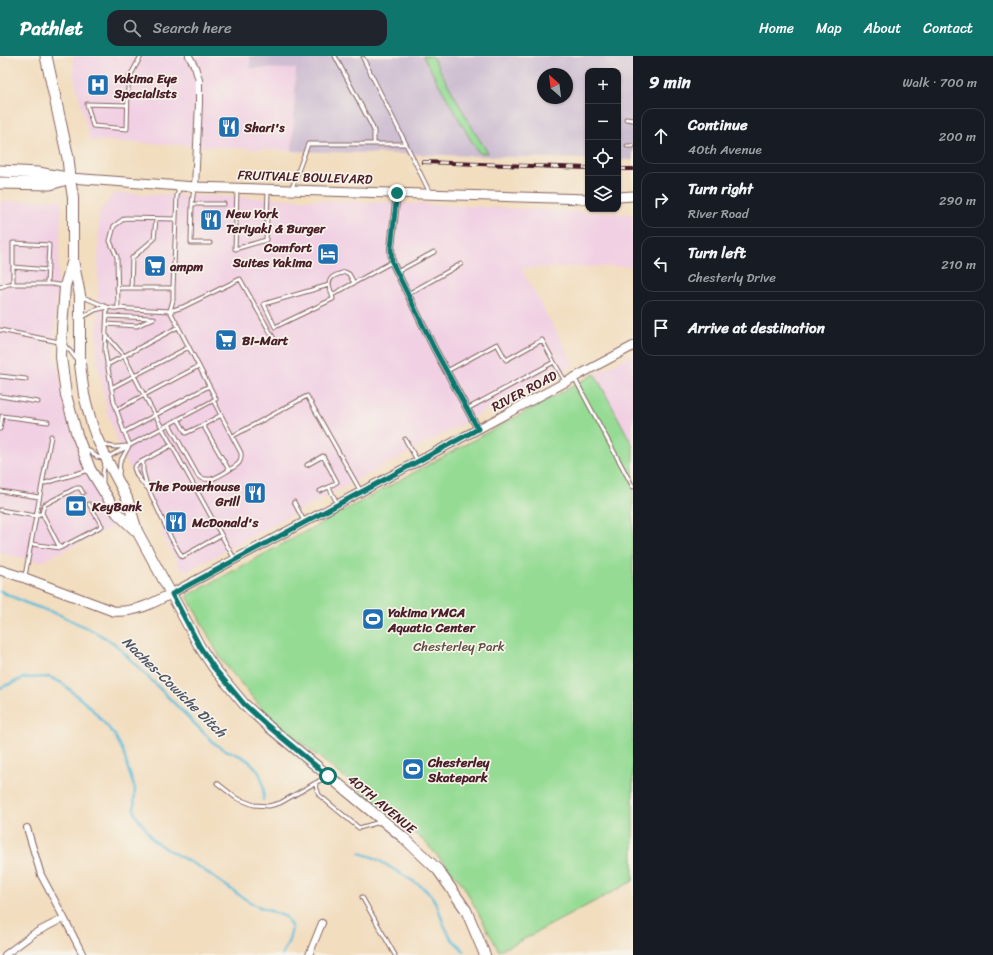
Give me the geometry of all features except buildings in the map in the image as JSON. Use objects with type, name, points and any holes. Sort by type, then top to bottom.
[{"type":"highway","points":[[46,56],[68,158],[70,178]]},
{"type":"highway","points":[[0,171],[38,173],[70,178]]},
{"type":"highway","points":[[0,183],[50,184],[70,178]]},
{"type":"main road","name":"FRUITVALE BOULEVARD","points":[[70,178],[195,187],[585,199]]},
{"type":"main road","points":[[70,178],[73,198],[73,260],[80,295],[80,364],[84,395],[96,436],[127,498],[137,531]]},
{"type":"main road","points":[[621,197],[633,196]]},
{"type":"main road","points":[[73,260],[65,286],[61,343],[66,395],[77,435],[90,469],[118,513],[137,531]]},
{"type":"main road","name":"40TH AVENUE","points":[[137,531],[200,647],[214,668],[239,698],[268,726],[404,838],[438,870],[466,910],[485,955]]},
{"type":"main road","points":[[0,570],[114,611],[122,612],[136,609],[156,602],[172,594]]},
{"type":"street","points":[[189,56],[197,71],[199,80],[195,187]]},
{"type":"street","points":[[397,193],[391,248],[392,262],[434,348],[478,429]]},
{"type":"street","name":"RIVER ROAD","points":[[172,594],[633,346]]},
{"type":"street","points":[[27,828],[41,875],[83,955]]},
{"type":"street","points":[[5,955],[33,934],[64,918]]},
{"type":"street","points":[[309,955],[322,923]]},
{"type":"lane","points":[[127,106],[87,104],[93,126],[127,129],[129,78],[141,56]]},
{"type":"lane","points":[[335,56],[372,126],[374,131],[374,144]]},
{"type":"lane","points":[[363,58],[430,194]]},
{"type":"lane","points":[[626,120],[633,120]]},
{"type":"lane","points":[[291,190],[308,144],[406,144]]},
{"type":"lane","points":[[627,146],[633,146]]},
{"type":"lane","points":[[77,435],[92,454],[97,457],[106,458],[216,399],[170,311],[173,300],[177,196],[180,186]]},
{"type":"lane","points":[[195,187],[192,204],[191,243],[210,243]]},
{"type":"lane","points":[[237,188],[235,249],[266,240],[268,189]]},
{"type":"lane","points":[[192,204],[224,204]]},
{"type":"lane","points":[[118,309],[117,258],[110,241],[114,226],[125,218],[176,220]]},
{"type":"lane","points":[[131,288],[132,258],[154,239],[156,219]]},
{"type":"lane","points":[[12,284],[13,243],[49,245],[47,284]]},
{"type":"lane","points":[[398,272],[434,252]]},
{"type":"lane","points":[[332,296],[392,262]]},
{"type":"lane","points":[[408,294],[461,264]]},
{"type":"lane","points":[[13,267],[48,270]]},
{"type":"lane","points":[[329,284],[264,304],[275,327],[333,299],[329,284],[329,280],[332,277],[345,272],[349,274],[354,283]]},
{"type":"lane","points":[[80,295],[88,300],[107,307],[118,309],[170,311],[183,307],[240,279],[274,339],[278,342]]},
{"type":"lane","points":[[0,287],[10,284],[47,284],[65,286]]},
{"type":"lane","points":[[117,288],[173,288]]},
{"type":"lane","points":[[107,307],[105,350],[107,365],[116,410],[130,445]]},
{"type":"lane","points":[[79,318],[95,310],[107,307]]},
{"type":"lane","points":[[106,324],[137,326],[154,318],[107,316]]},
{"type":"lane","points":[[107,365],[178,327]]},
{"type":"lane","points":[[0,330],[61,343],[71,352],[80,364]]},
{"type":"lane","points":[[106,335],[124,356],[235,560]]},
{"type":"lane","points":[[447,371],[497,344],[506,360],[542,340],[566,382]]},
{"type":"lane","points":[[111,388],[189,347]]},
{"type":"lane","points":[[467,409],[554,362]]},
{"type":"lane","points":[[116,410],[199,366]]},
{"type":"lane","points":[[0,376],[26,379]]},
{"type":"lane","points":[[574,377],[633,487]]},
{"type":"lane","points":[[124,432],[209,386]]},
{"type":"lane","points":[[0,396],[38,402]]},
{"type":"lane","points":[[232,436],[307,396],[361,492]]},
{"type":"lane","points":[[169,424],[198,476],[202,479],[208,480],[229,470],[239,464],[242,458],[241,453],[213,400]]},
{"type":"lane","points":[[178,419],[186,434],[221,415]]},
{"type":"lane","points":[[0,429],[1,416],[48,422]]},
{"type":"lane","points":[[204,425],[229,470]]},
{"type":"lane","points":[[25,578],[51,436]]},
{"type":"lane","points":[[96,436],[104,445],[114,448],[130,445]]},
{"type":"lane","points":[[406,439],[418,461]]},
{"type":"lane","points":[[118,482],[120,462],[130,445]]},
{"type":"lane","points":[[149,491],[137,476],[134,468],[137,464],[172,445]]},
{"type":"lane","points":[[307,465],[323,456],[337,482],[320,491]]},
{"type":"lane","points":[[106,458],[103,473],[106,494]]},
{"type":"lane","points":[[143,461],[143,472],[149,491],[171,538],[182,557],[221,535]]},
{"type":"lane","points":[[42,484],[86,472],[90,469]]},
{"type":"lane","points":[[329,486],[338,504]]},
{"type":"lane","points":[[60,548],[42,513],[44,504],[77,488],[80,488],[83,493]]},
{"type":"lane","points":[[0,490],[39,497]]},
{"type":"lane","points":[[294,502],[305,522]]},
{"type":"lane","points":[[31,544],[60,548],[102,526],[89,504]]},
{"type":"lane","points":[[0,510],[36,516],[42,513]]},
{"type":"lane","points":[[217,783],[236,798],[254,805],[269,806],[280,803],[328,776]]},
{"type":"lane","points":[[314,783],[319,796],[358,828],[383,821]]},
{"type":"lane","points":[[362,897],[395,955]]},
{"type":"shaded area","points":[[73,56],[250,56],[250,68],[296,68],[292,151],[90,140],[74,77]]},
{"type":"shaded area","points":[[250,56],[633,56],[633,160],[621,160],[621,68],[585,68],[585,159],[292,151],[296,69],[250,68]]},
{"type":"shaded area","points":[[114,193],[374,202],[633,214],[633,266],[521,268],[574,364],[189,570],[182,570],[163,538],[161,523],[122,454],[107,412],[97,358],[99,212]]},
{"type":"shaded area","points":[[62,199],[54,349],[66,411],[86,469],[118,524],[41,562],[0,553],[0,202]]},
{"type":"shaded area","points":[[633,354],[633,446],[595,374]]},
{"type":"green space","points":[[423,56],[432,56],[488,153],[479,153]]},
{"type":"green space","name":"Chesterley Park","points":[[595,374],[633,446],[633,881],[499,951],[462,883],[424,841],[279,725],[259,705],[222,661],[187,596]]},
{"type":"waterway","name":"Naches-Cowiche Ditch","points":[[0,591],[26,603],[60,615],[114,643],[214,743],[242,757],[254,765],[263,784],[263,800]]},
{"type":"waterway","points":[[0,688],[24,678],[49,677],[62,683],[90,707],[114,734],[123,751],[135,789],[134,810],[136,816],[154,841],[199,867],[257,906],[286,917],[292,928],[289,940],[282,955]]},
{"type":"waterway","name":"Naches-Cowiche Ditch","points":[[360,853],[375,858],[421,886],[431,895],[437,905],[444,925],[451,938],[464,951]]},
{"type":"railway","points":[[423,162],[585,168]]},
{"type":"railway","points":[[621,169],[633,169]]},
{"type":"place","name":"Yakima Eye Specialists","points":[[98,85]]},
{"type":"place","name":"Shari's","points":[[229,127]]},
{"type":"place","name":"New York Teriyaki & Burger","points":[[211,220]]},
{"type":"place","name":"Comfort Suites Yakima","points":[[328,254]]},
{"type":"place","name":"ampm","points":[[155,266]]},
{"type":"place","name":"Bi-Mart","points":[[226,340]]},
{"type":"place","name":"The Powerhouse Grill","points":[[255,493]]},
{"type":"place","name":"KeyBank","points":[[76,506]]},
{"type":"place","name":"McDonald's","points":[[176,522]]},
{"type":"place","name":"Yakima YMCA Aquatic Center","points":[[373,619]]},
{"type":"place","name":"Chesterley Skatepark","points":[[413,769]]},
{"type":"route","points":[[328,776],[244,704],[214,668],[200,647],[172,594],[478,429],[434,348],[392,262],[391,248],[397,193]]}]
